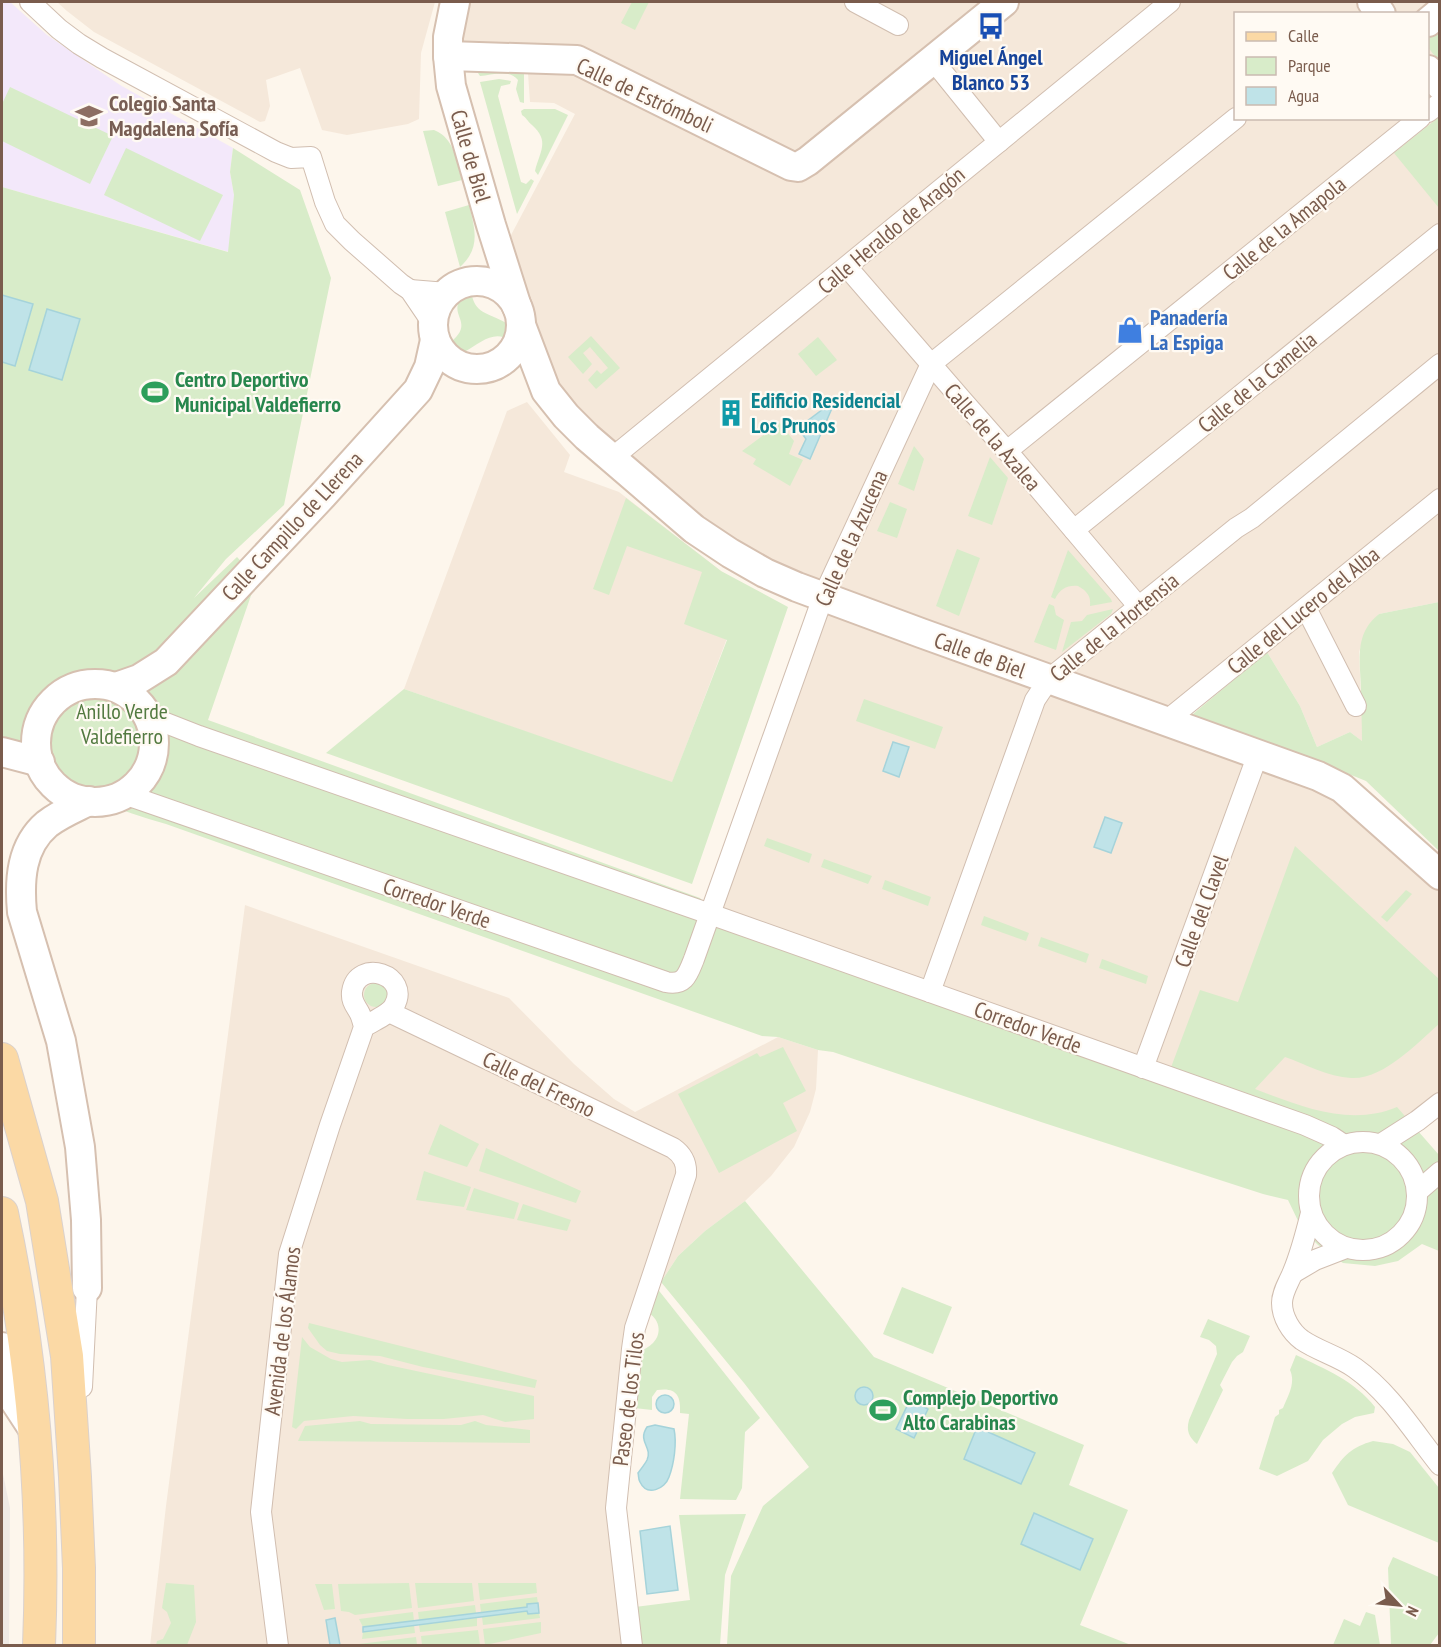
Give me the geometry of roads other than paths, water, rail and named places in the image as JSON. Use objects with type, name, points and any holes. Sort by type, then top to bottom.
[{"type":"main road","points":[[2,1059],[42,1201],[67,1356],[80,1568],[79,1646]]},
{"type":"main road","points":[[2,1213],[19,1303],[33,1429],[40,1534],[39,1646]]},
{"type":"street","points":[[30,2],[79,44],[122,69],[276,152],[291,158],[311,157],[328,212],[335,224],[410,290],[444,354],[457,365],[477,368],[500,363],[509,356],[515,346],[519,336],[519,316],[511,298],[495,285],[474,281],[455,288],[410,290]]},
{"type":"street","name":"Calle de Biel","points":[[455,2],[448,37],[452,86],[491,225],[519,316],[546,391],[587,437],[694,529],[765,573],[823,597],[1318,776],[1342,789],[1440,874]]},
{"type":"street","points":[[855,2],[898,25]]},
{"type":"street","points":[[999,142],[932,59],[1004,2]]},
{"type":"street","name":"Calle Heraldo de Aragón","points":[[612,458],[1170,2]]},
{"type":"street","name":"Calle de Estrómboli","points":[[448,56],[577,60],[791,166],[798,167],[808,162],[932,59]]},
{"type":"street","points":[[1429,71],[1440,85]]},
{"type":"street","name":"Calle de la Azucena","points":[[710,914],[823,597],[931,364],[1234,120]]},
{"type":"street","name":"Calle de la Amapola","points":[[1007,451],[1418,120]]},
{"type":"street","name":"Calle de Biel","points":[[455,288],[477,269],[486,253],[491,225]]},
{"type":"street","name":"Calle de la Camelia","points":[[1074,530],[1440,234]]},
{"type":"street","name":"Calle de la Azalea","points":[[847,267],[1007,451],[1138,607]]},
{"type":"street","points":[[434,332],[435,313],[440,302],[455,288]]},
{"type":"street","name":"Calle Campillo de Llerena","points":[[146,713],[148,696],[166,662],[418,390],[429,367],[434,332]]},
{"type":"street","name":"Calle de la Hortensia","points":[[930,992],[1035,700],[1049,679],[1236,528],[1261,511],[1440,364]]},
{"type":"street","name":"Calle de Biel","points":[[477,368],[511,374],[546,391]]},
{"type":"street","name":"Calle Campillo de Llerena","points":[[418,390],[477,368]]},
{"type":"street","name":"Calle del Lucero del Alba","points":[[1166,721],[1440,499]]},
{"type":"street","points":[[1305,608],[1356,706]]},
{"type":"street","name":"Calle Campillo de Llerena","points":[[116,687],[139,680],[166,662]]},
{"type":"street","points":[[116,687],[100,684],[83,685],[68,690],[55,700],[44,714],[39,724],[38,750],[46,775],[60,790],[77,799],[106,801],[124,794],[135,786],[144,776],[150,763],[154,740],[146,713]]},
{"type":"street","name":"Corredor Verde","points":[[116,687],[137,700],[146,713],[199,736],[1305,1125],[1344,1145]]},
{"type":"street","points":[[2,751],[24,744],[38,750]]},
{"type":"street","name":"Calle del Clavel","points":[[1143,1068],[1258,754]]},
{"type":"street","name":"Corredor Verde","points":[[124,794],[671,983],[679,982],[687,976],[710,914]]},
{"type":"street","points":[[75,1477],[87,1288],[86,1220],[80,1146],[61,1041],[22,912],[20,894],[21,874],[27,852],[35,837],[47,824],[89,801]]},
{"type":"street","points":[[368,973],[383,974],[395,984],[397,999],[389,1012],[364,1027],[361,1016],[354,1005],[352,990],[356,982],[368,973]]},
{"type":"street","name":"Calle del Fresno","points":[[389,1012],[673,1148],[685,1160]]},
{"type":"street","name":"Avenida de los Álamos","points":[[278,1646],[261,1512],[289,1254],[364,1027]]},
{"type":"street","points":[[1381,1144],[1440,1103]]},
{"type":"street","points":[[1356,1142],[1381,1144],[1402,1158],[1412,1174],[1417,1192],[1413,1217],[1400,1236],[1391,1242],[1372,1250],[1346,1248],[1334,1242],[1321,1230],[1311,1213],[1309,1191],[1312,1177],[1325,1157],[1344,1145],[1356,1142]]},
{"type":"street","name":"Paseo de los Tilos","points":[[632,1646],[616,1508],[632,1349],[635,1329],[686,1175],[685,1160]]},
{"type":"street","points":[[1417,1192],[1440,1172]]},
{"type":"street","points":[[1311,1213],[1293,1274],[1284,1294],[1282,1305],[1287,1321],[1296,1335],[1314,1347],[1340,1358],[1367,1377],[1388,1399],[1440,1465]]},
{"type":"street","points":[[1293,1274],[1315,1260],[1346,1248]]},
{"type":"street","points":[[2,1347],[14,1400],[33,1429]]},
{"type":"water","points":[[2,295],[33,304],[15,366],[2,362]]},
{"type":"water","points":[[47,309],[80,319],[62,380],[29,370]]},
{"type":"water","points":[[831,397],[836,399],[810,459],[799,454],[806,439],[798,428],[827,406]]},
{"type":"water","points":[[893,742],[909,747],[899,777],[883,771]]},
{"type":"water","points":[[1105,817],[1122,823],[1111,853],[1094,847]]},
{"type":"water","points":[[864,1387],[870,1390],[873,1396],[870,1402],[864,1405],[858,1402],[855,1396],[858,1390]]},
{"type":"water","points":[[661,1395],[669,1395],[674,1400],[672,1411],[661,1413],[656,1408],[656,1400]]},
{"type":"water","points":[[910,1400],[928,1409],[914,1438],[896,1429]]},
{"type":"water","points":[[655,1425],[674,1429],[675,1447],[667,1481],[660,1488],[651,1490],[643,1487],[638,1473],[648,1455],[644,1432],[647,1427]]},
{"type":"water","points":[[977,1427],[1035,1453],[1021,1484],[964,1459]]},
{"type":"water","points":[[1034,1513],[1093,1539],[1080,1570],[1021,1544]]},
{"type":"water","points":[[670,1526],[678,1590],[647,1594],[640,1531]]},
{"type":"water","points":[[538,1603],[539,1613],[528,1614],[527,1611],[363,1632],[363,1627],[527,1607],[527,1604]]},
{"type":"water","points":[[335,1618],[340,1645],[330,1645],[326,1620]]},
{"type":"place","name":"Miguel Ángel Blanco 53","points":[[991,26]]},
{"type":"place","name":"Colegio Santa Magdalena Sofía","points":[[89,116]]},
{"type":"place","name":"Panadería La Espiga","points":[[1130,330]]},
{"type":"place","name":"Centro Deportivo Municipal Valdefierro","points":[[155,392]]},
{"type":"place","name":"Edificio Residencial Los Prunos","points":[[731,413]]},
{"type":"place","name":"Complejo Deportivo Alto Carabinas","points":[[883,1410]]},
{"type":"park label","name":"Anillo Verde Valdefierro","points":[[122,724]]}]
